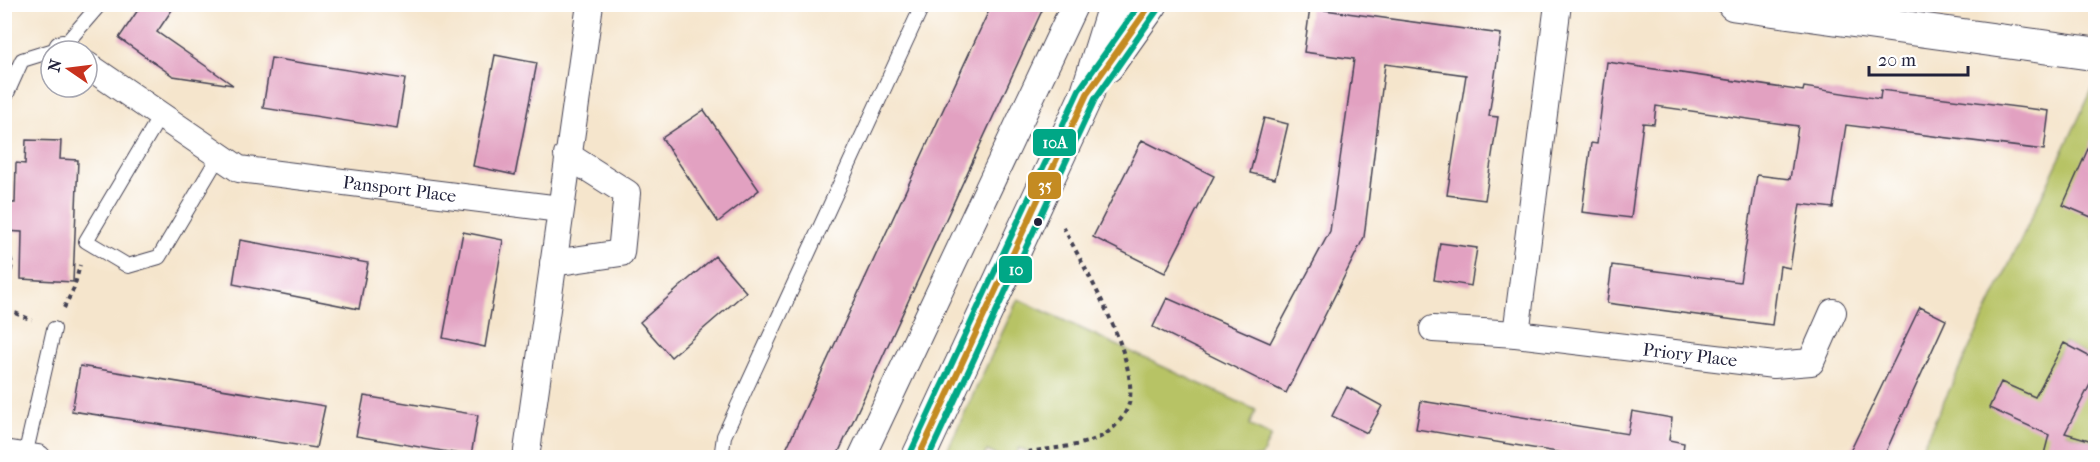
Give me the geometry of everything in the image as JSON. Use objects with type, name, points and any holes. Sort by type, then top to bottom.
[{"type":"main road","points":[[918,458],[1087,94],[1115,4]]},
{"type":"main road","points":[[1087,94],[1151,4]]},
{"type":"main road","points":[[1734,4],[2096,54]]},
{"type":"street","points":[[526,458],[590,4]]},
{"type":"street","points":[[861,458],[1076,4]]},
{"type":"street","points":[[1516,333],[1558,4]]},
{"type":"street","points":[[99,73],[229,163]]},
{"type":"street","points":[[553,263],[621,253],[627,193],[567,155]]},
{"type":"street","name":"Pansport Place","points":[[229,163],[560,209]]},
{"type":"street","name":"Priory Place","points":[[1433,329],[1516,333],[1774,365],[1811,362],[1833,312]]},
{"type":"lane","points":[[68,39],[100,4]]},
{"type":"lane","points":[[721,458],[724,436],[923,4]]},
{"type":"lane","points":[[4,100],[22,60],[39,55]]},
{"type":"lane","points":[[160,116],[87,242],[128,266],[159,257],[229,163]]},
{"type":"lane","points":[[22,455],[54,329]]},
{"type":"path","points":[[1028,452],[1089,442],[1119,423],[1130,401],[1130,380],[1123,348],[1062,225]]},
{"type":"path","points":[[4,241],[12,263],[5,309],[54,329],[74,288],[87,242]]},
{"type":"green space","points":[[2095,84],[2095,360],[2064,343],[2054,363],[2095,385],[2095,442],[2065,433],[2060,451],[2046,447],[2043,457],[1917,458]]},
{"type":"green space","points":[[1018,299],[1256,410],[1249,425],[1271,436],[1261,457],[1039,458],[1019,448],[1015,457],[1001,457],[987,451],[983,457],[944,457]]},
{"type":"building","points":[[142,4],[176,4],[157,32],[233,85],[173,76],[119,38]]},
{"type":"building","points":[[992,4],[1045,4],[836,458],[782,458]]},
{"type":"building","points":[[1310,8],[1501,34],[1489,116],[1498,117],[1485,200],[1447,195],[1466,75],[1385,64],[1364,237],[1286,393],[1153,327],[1167,298],[1270,343],[1330,231],[1354,59],[1304,52]]},
{"type":"building","points":[[495,55],[537,63],[515,175],[473,166]]},
{"type":"building","points":[[271,58],[405,79],[397,129],[263,108]]},
{"type":"building","points":[[1607,62],[1803,91],[1804,87],[1880,99],[1881,90],[2049,111],[2044,150],[1846,125],[1833,208],[1800,204],[1790,268],[1780,266],[1772,325],[1607,303],[1612,265],[1740,282],[1757,175],[1790,179],[1798,126],[1656,106],[1654,124],[1643,123],[1631,218],[1582,212],[1591,143],[1597,144]]},
{"type":"building","points":[[704,110],[759,190],[718,222],[662,138]]},
{"type":"building","points":[[1264,118],[1288,124],[1275,179],[1250,173]]},
{"type":"building","points":[[2096,131],[2096,219],[2063,205]]},
{"type":"building","points":[[26,140],[61,141],[60,159],[78,160],[73,282],[21,279],[22,232],[4,231],[4,203],[15,203],[16,163],[25,164]]},
{"type":"building","points":[[1142,140],[1214,176],[1165,273],[1093,237]]},
{"type":"building","points":[[463,232],[503,240],[485,347],[443,338]]},
{"type":"building","points":[[240,240],[368,263],[359,309],[233,284]]},
{"type":"building","points":[[1440,243],[1477,248],[1471,286],[1434,280]]},
{"type":"building","points":[[715,256],[746,292],[671,357],[640,322]]},
{"type":"building","points":[[1920,307],[1946,320],[1883,458],[1847,458]]},
{"type":"building","points":[[2064,343],[2096,360],[2096,373],[2065,433],[2096,442],[2096,458],[2043,458],[2049,435],[1989,408],[2001,382],[2035,397]]},
{"type":"building","points":[[80,366],[325,406],[316,448],[72,411]]},
{"type":"building","points":[[1347,387],[1382,406],[1367,433],[1332,416]]},
{"type":"building","points":[[364,396],[478,415],[471,456],[356,436]]},
{"type":"building","points":[[1421,401],[1628,434],[1632,411],[1672,418],[1669,440],[1684,443],[1682,458],[1594,458],[1416,429]]},
{"type":"transit line","name":"10A","points":[[910,454],[1079,90],[1140,4]]},
{"type":"transit line","name":"35","points":[[918,458],[1087,94],[1151,4]]},
{"type":"transit line","name":"10","points":[[928,458],[1095,99],[1158,9]]}]
